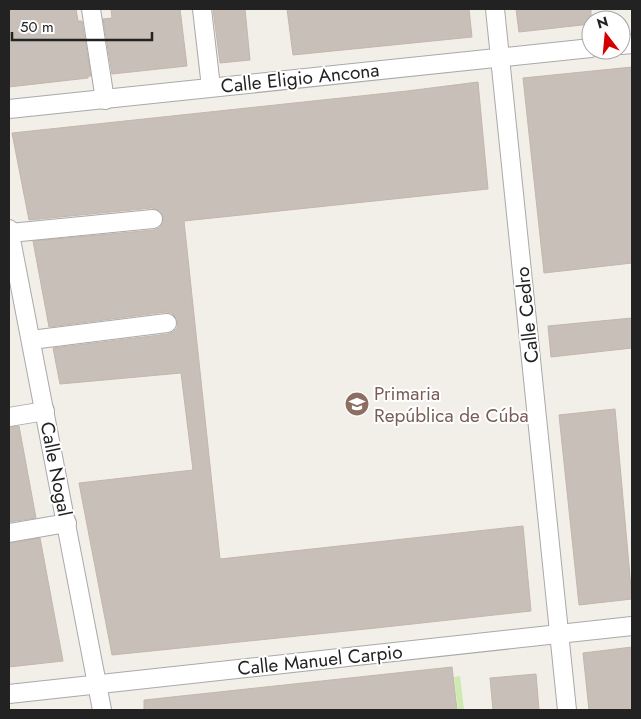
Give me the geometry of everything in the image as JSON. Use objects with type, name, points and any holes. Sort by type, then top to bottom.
[{"type":"street","points":[[91,9],[105,100]]},
{"type":"street","points":[[202,9],[211,87]]},
{"type":"street","name":"Calle Cedro","points":[[495,9],[567,710]]},
{"type":"street","name":"Calle Eligio Ancona","points":[[9,110],[581,49]]},
{"type":"street","points":[[9,231],[153,219]]},
{"type":"street","name":"Calle Nogal","points":[[9,231],[102,710]]},
{"type":"street","points":[[31,340],[167,323]]},
{"type":"street","points":[[9,418],[45,411]]},
{"type":"street","points":[[9,533],[67,523]]},
{"type":"street","name":"Calle Manuel Carpio","points":[[9,694],[632,626]]},
{"type":"green space","points":[[460,676],[464,710],[458,710],[454,677]]},
{"type":"building","points":[[9,9],[76,9],[78,21],[82,21],[91,76],[88,76],[88,78],[9,87]]},
{"type":"building","points":[[111,9],[180,9],[187,66],[112,74],[103,19],[112,18]]},
{"type":"building","points":[[213,9],[245,9],[250,60],[220,63]]},
{"type":"building","points":[[287,9],[469,9],[472,37],[293,55]]},
{"type":"building","points":[[516,9],[591,9],[581,10],[581,25],[519,32]]},
{"type":"building","points":[[632,67],[632,263],[544,273],[523,78]]},
{"type":"building","points":[[478,82],[488,189],[184,221],[220,559],[523,526],[531,611],[112,655],[79,483],[193,470],[181,373],[60,384],[53,348],[168,334],[177,328],[177,321],[172,313],[166,312],[49,327],[33,241],[154,230],[162,224],[163,217],[158,210],[152,208],[29,220],[12,133]]},
{"type":"building","points":[[632,318],[632,348],[551,357],[548,326]]},
{"type":"building","points":[[615,409],[632,599],[579,605],[559,415]]},
{"type":"building","points":[[19,426],[36,518],[9,522],[9,427]]},
{"type":"building","points":[[40,538],[63,661],[9,667],[9,543]]},
{"type":"building","points":[[632,647],[632,710],[589,710],[583,653]]},
{"type":"building","points":[[452,667],[457,710],[144,710],[144,700]]},
{"type":"building","points":[[536,674],[539,710],[493,710],[490,678]]},
{"type":"place","name":"Primaria República de Cúba","points":[[357,404]]}]
